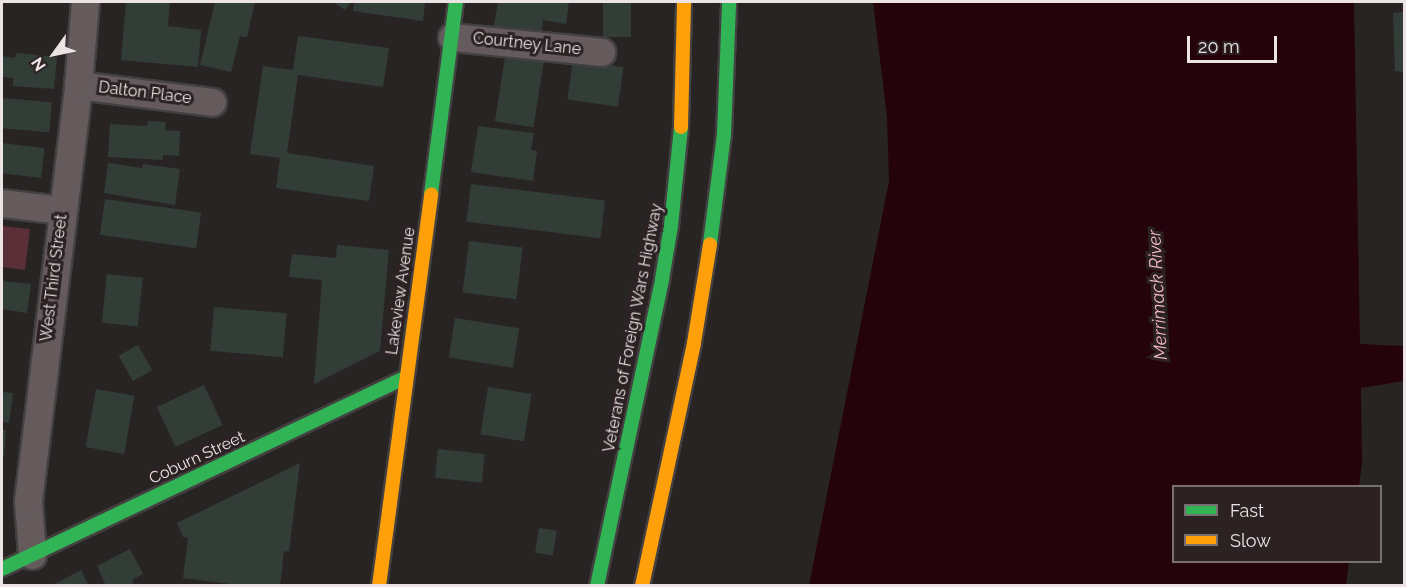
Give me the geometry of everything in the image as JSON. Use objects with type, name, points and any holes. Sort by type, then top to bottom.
[{"type":"main road","name":"Lakeview Avenue","points":[[379,585],[456,2]]},
{"type":"main road","name":"Veterans of Foreign Wars Highway","points":[[597,585],[662,279],[671,226],[682,118],[684,2]]},
{"type":"main road","points":[[642,585],[694,344],[711,244],[726,104],[729,2]]},
{"type":"main road","name":"Coburn Street","points":[[2,569],[406,377]]},
{"type":"street","name":"West Third Street","points":[[32,555],[28,501],[78,85],[85,2]]},
{"type":"street","name":"Courtney Lane","points":[[452,37],[601,52]]},
{"type":"street","name":"Dalton Place","points":[[78,85],[212,102]]},
{"type":"street","points":[[2,203],[62,210]]},
{"type":"shaded area","points":[[2,226],[30,229],[25,270],[2,267]]},
{"type":"water","name":"Merrimack River","points":[[873,2],[1354,2],[1360,344],[1404,346],[1404,381],[1361,388],[1362,463],[1359,485],[1172,485],[1172,563],[1349,563],[1346,585],[809,585],[889,181],[887,117]]},
{"type":"building","points":[[126,2],[170,2],[168,26],[201,30],[198,67],[121,60]]},
{"type":"building","points":[[215,2],[255,3],[247,37],[240,36],[231,72],[200,65]]},
{"type":"building","points":[[333,2],[351,2],[345,10]]},
{"type":"building","points":[[354,2],[425,2],[423,21],[353,11]]},
{"type":"building","points":[[498,2],[569,2],[566,24],[543,20],[541,38],[493,31]]},
{"type":"building","points":[[603,2],[631,2],[631,37],[603,37]]},
{"type":"building","points":[[1404,12],[1404,72],[1395,71],[1393,13]]},
{"type":"building","points":[[298,36],[389,48],[383,87],[298,75],[287,153],[374,166],[369,201],[276,188],[280,158],[250,154],[263,66],[293,70]]},
{"type":"building","points":[[506,51],[545,57],[533,127],[495,121]]},
{"type":"building","points":[[16,53],[57,57],[54,89],[13,86],[13,78],[2,77],[2,56],[15,58]]},
{"type":"building","points":[[573,60],[624,67],[618,107],[567,100]]},
{"type":"building","points":[[2,98],[52,102],[49,132],[2,128]]},
{"type":"building","points":[[148,121],[166,122],[165,130],[180,131],[179,156],[163,155],[163,160],[108,157],[110,124],[147,126]]},
{"type":"building","points":[[478,126],[534,133],[531,150],[537,151],[533,181],[471,172]]},
{"type":"building","points":[[2,143],[45,148],[41,178],[2,173]]},
{"type":"building","points":[[108,163],[142,168],[143,164],[180,169],[175,205],[104,193]]},
{"type":"building","points":[[471,184],[605,200],[600,238],[466,222]]},
{"type":"building","points":[[105,199],[201,212],[196,248],[100,235]]},
{"type":"building","points":[[469,241],[523,248],[516,299],[463,293]]},
{"type":"building","points":[[337,245],[389,250],[380,351],[314,384],[322,280],[289,277],[292,254],[336,258]]},
{"type":"building","points":[[107,274],[143,278],[138,326],[102,323]]},
{"type":"building","points":[[2,281],[31,284],[27,313],[2,309]]},
{"type":"building","points":[[214,307],[287,313],[283,357],[210,351]]},
{"type":"building","points":[[455,318],[519,328],[513,368],[449,358]]},
{"type":"building","points":[[138,345],[152,370],[133,381],[119,356]]},
{"type":"building","points":[[204,385],[223,425],[175,447],[157,407]]},
{"type":"building","points":[[488,387],[531,394],[524,441],[480,434]]},
{"type":"building","points":[[96,389],[134,396],[124,454],[86,447]]},
{"type":"building","points":[[2,392],[13,393],[9,423],[2,422]]},
{"type":"building","points":[[2,430],[6,430],[4,457],[2,457]]},
{"type":"building","points":[[438,449],[485,454],[482,483],[435,478]]},
{"type":"building","points":[[300,463],[289,552],[284,551],[280,586],[247,586],[183,578],[188,538],[183,537],[177,523]]},
{"type":"building","points":[[539,528],[557,531],[553,556],[535,553]]},
{"type":"building","points":[[130,549],[143,574],[132,580],[134,586],[106,586],[97,566]]},
{"type":"building","points":[[81,570],[89,586],[51,586]]},
{"type":"traffic: fast","points":[[431,194],[456,2]]},
{"type":"traffic: fast","points":[[710,244],[724,135],[729,2]]},
{"type":"traffic: fast","points":[[597,586],[662,279],[671,226],[681,127]]},
{"type":"traffic: fast","points":[[2,569],[406,377]]},
{"type":"traffic: slow","points":[[681,127],[684,2]]},
{"type":"traffic: slow","points":[[379,586],[431,194]]},
{"type":"traffic: slow","points":[[642,586],[694,343],[710,244]]}]
